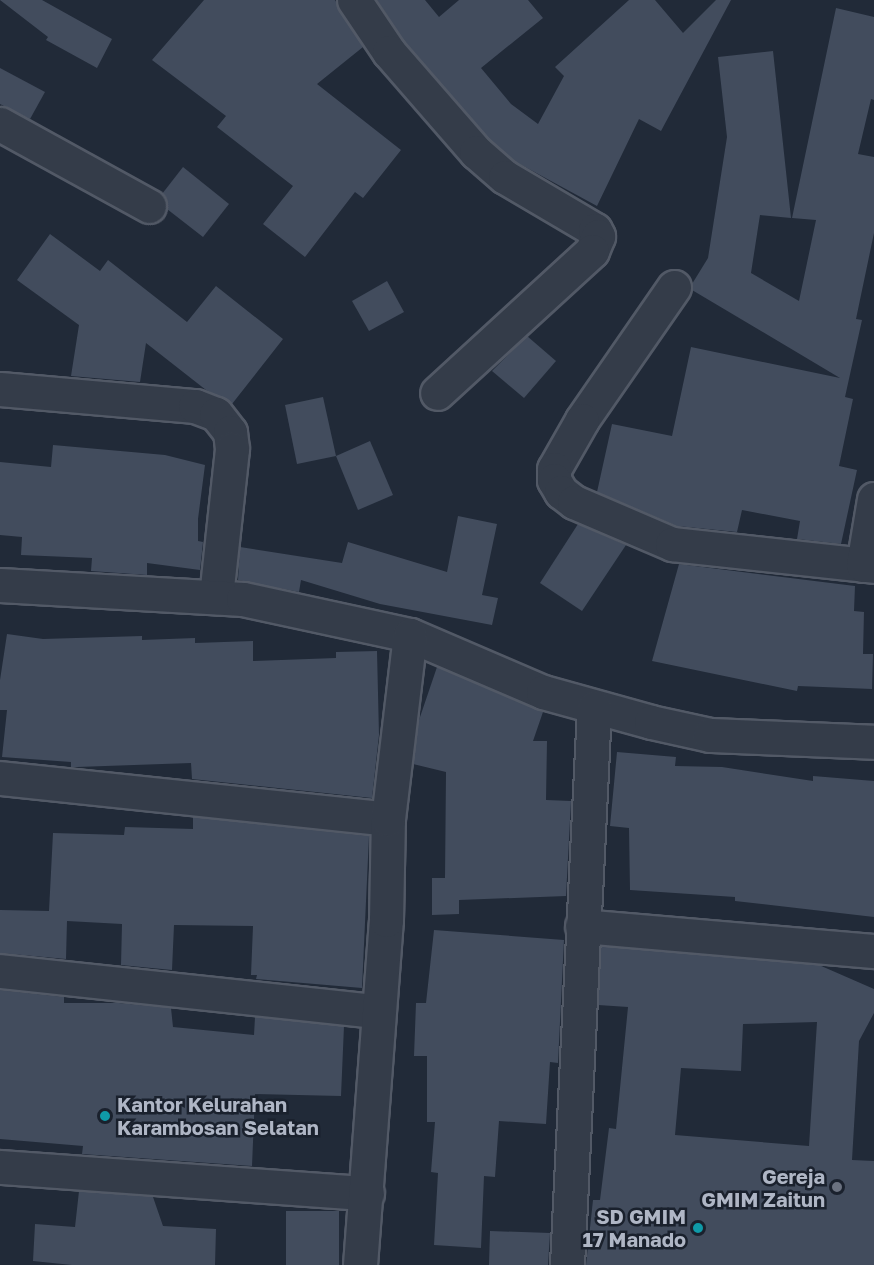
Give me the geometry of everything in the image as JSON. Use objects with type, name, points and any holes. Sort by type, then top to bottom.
[{"type":"street","points":[[354,0],[389,52],[476,152],[505,177],[598,236],[592,251],[437,393]]},
{"type":"street","points":[[0,124],[149,206]]},
{"type":"street","points":[[674,287],[582,420],[554,469],[554,480],[561,492],[574,502],[672,544],[869,566],[874,499]]},
{"type":"street","points":[[0,389],[195,406],[216,414],[230,432],[232,449],[216,597]]},
{"type":"street","points":[[0,585],[243,599],[411,635],[543,692],[594,708],[710,735],[874,742]]},
{"type":"street","points":[[360,1265],[367,1193],[376,1011],[386,920],[388,819],[411,635]]},
{"type":"street","points":[[567,1265],[594,708]]},
{"type":"street","points":[[0,778],[388,819]]},
{"type":"street","points":[[582,926],[874,951]]},
{"type":"street","points":[[0,971],[376,1011]]},
{"type":"street","points":[[0,1167],[367,1193]]},
{"type":"building","points":[[0,0],[42,0],[112,39],[97,68],[46,40],[48,37]]},
{"type":"building","points":[[204,0],[335,0],[363,47],[317,84],[401,150],[363,198],[355,192],[305,257],[263,224],[293,186],[217,127],[226,116],[152,60]]},
{"type":"building","points":[[377,0],[425,0],[439,17],[459,0],[528,0],[543,18],[481,68],[511,104],[538,124],[564,76],[555,67],[629,0],[655,0],[683,33],[716,0],[731,0],[661,131],[639,119],[597,206],[516,162],[489,139],[404,41]]},
{"type":"building","points":[[836,8],[874,17],[874,100],[871,99],[858,154],[874,157],[874,233],[856,319],[862,320],[845,397],[853,399],[839,466],[857,470],[841,544],[797,539],[800,521],[742,510],[737,532],[677,526],[597,492],[612,424],[672,436],[691,347],[840,378],[692,290],[692,284],[708,258],[727,137],[718,57],[773,51],[791,218],[760,215],[751,273],[799,301],[816,220],[792,218]]},
{"type":"building","points":[[0,68],[45,92],[30,119],[0,104]]},
{"type":"building","points":[[183,167],[229,204],[203,237],[167,209],[162,194]]},
{"type":"building","points":[[50,234],[100,271],[108,260],[187,322],[216,286],[283,339],[232,404],[206,390],[146,343],[140,382],[71,376],[79,325],[17,280]]},
{"type":"building","points":[[387,281],[404,312],[369,331],[352,301]]},
{"type":"building","points":[[527,336],[556,361],[524,398],[492,371]]},
{"type":"building","points":[[323,397],[336,456],[297,464],[285,405]]},
{"type":"building","points":[[370,441],[393,495],[358,510],[336,456]]},
{"type":"building","points":[[53,445],[165,455],[205,465],[198,519],[198,541],[203,542],[200,570],[147,563],[147,575],[91,571],[92,558],[21,555],[22,537],[0,535],[0,462],[51,467]]},
{"type":"building","points":[[458,516],[497,524],[482,595],[498,598],[492,625],[380,604],[301,580],[299,592],[238,580],[240,547],[342,563],[348,542],[447,572]]},
{"type":"building","points":[[578,524],[626,545],[582,611],[540,583]]},
{"type":"building","points":[[679,564],[855,586],[854,611],[864,612],[863,654],[873,654],[872,689],[798,686],[797,691],[652,661]]},
{"type":"building","points":[[7,634],[43,639],[142,636],[142,640],[195,638],[195,643],[253,641],[253,661],[336,658],[336,652],[377,651],[379,735],[372,798],[192,779],[191,763],[71,767],[71,762],[2,757],[7,710],[0,710],[0,680]]},
{"type":"building","points":[[437,667],[543,712],[533,741],[547,741],[546,800],[571,801],[566,896],[459,900],[459,914],[432,915],[432,878],[445,878],[446,772],[413,764],[419,720]]},
{"type":"building","points":[[617,752],[676,757],[675,766],[722,767],[813,781],[813,776],[874,781],[874,917],[735,901],[735,897],[630,890],[629,828],[610,826]]},
{"type":"building","points":[[193,817],[369,836],[362,988],[256,979],[257,975],[251,975],[253,926],[174,925],[172,970],[121,965],[122,924],[67,921],[66,959],[0,953],[0,910],[49,911],[53,833],[124,835],[125,827],[193,829]]},
{"type":"building","points":[[434,930],[564,940],[558,1063],[550,1062],[546,1124],[499,1121],[495,1177],[484,1176],[481,1248],[434,1245],[438,1173],[431,1172],[435,1122],[427,1122],[427,1056],[414,1056],[416,1003],[426,1003]]},
{"type":"building","points":[[601,946],[819,965],[874,989],[874,1013],[859,1041],[852,1160],[874,1161],[874,1265],[586,1265],[593,1200],[600,1200],[609,1128],[616,1129],[628,1007],[598,1005]],"holes":[[[817,1022],[809,1146],[675,1135],[681,1068],[741,1071],[743,1024]]]},
{"type":"building","points":[[0,990],[64,997],[64,1003],[119,1003],[171,1008],[173,1027],[254,1035],[255,1017],[344,1026],[341,1096],[255,1094],[252,1166],[82,1154],[83,1146],[0,1139]]},
{"type":"building","points":[[79,1191],[153,1197],[163,1226],[216,1229],[215,1265],[72,1265],[33,1261],[35,1224],[75,1227]]},
{"type":"building","points":[[286,1211],[339,1211],[339,1265],[286,1265]]},
{"type":"building","points":[[490,1231],[550,1233],[548,1265],[489,1265]]},
{"type":"place","name":"Kantor Kelurahan Karambosan Selatan","points":[[105,1116]]},
{"type":"place","name":"Gereja GMIM Zaitun","points":[[837,1187]]},
{"type":"place","name":"SD GMIM 17 Manado","points":[[698,1228]]}]
